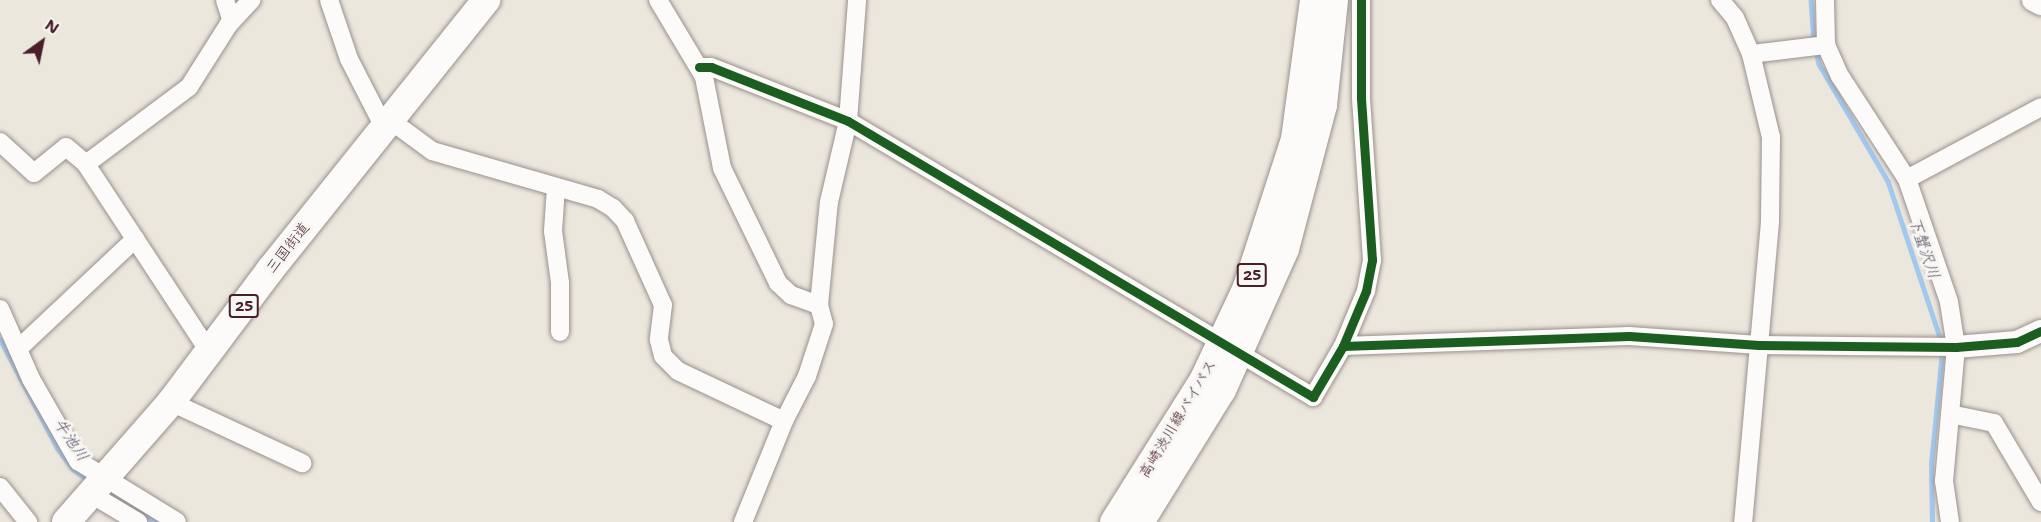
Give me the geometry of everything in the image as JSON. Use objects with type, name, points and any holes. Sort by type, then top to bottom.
[{"type":"main road","name":"三国街道","points":[[66,522],[171,402],[486,0]]},
{"type":"main road","name":"高崎渋川線バイパス","points":[[1140,522],[1209,412],[1232,348],[1283,184],[1303,98],[1314,0]]},
{"type":"main road","name":"高崎渋川線バイパス","points":[[1114,522],[1232,348],[1285,249],[1303,192],[1323,105],[1334,0]]},
{"type":"street","points":[[225,0],[232,21]]},
{"type":"street","points":[[86,164],[189,87],[232,21],[252,0]]},
{"type":"street","points":[[329,0],[349,59],[387,124],[432,151],[598,199],[625,221],[663,305],[659,340],[663,356],[678,371],[784,421]]},
{"type":"street","points":[[658,0],[704,77],[722,168],[778,283],[791,295],[819,305]]},
{"type":"street","points":[[742,522],[784,421],[807,376],[824,324],[819,305],[829,202],[848,121],[857,0]]},
{"type":"street","points":[[699,67],[711,67],[848,121],[1313,397],[1343,346],[1366,291],[1372,260],[1361,97],[1361,0]]},
{"type":"street","points":[[1720,0],[1735,18],[1751,54],[1771,137],[1770,222],[1743,522]]},
{"type":"street","points":[[1825,0],[1826,45],[1840,76],[1907,179],[1949,302],[1956,347],[1944,482],[1950,522]]},
{"type":"street","points":[[2033,0],[2041,4]]},
{"type":"street","points":[[1751,54],[1826,45]]},
{"type":"street","points":[[1907,179],[2041,107]]},
{"type":"street","points":[[0,142],[34,173],[66,147],[86,164],[210,353]]},
{"type":"street","points":[[556,187],[553,231],[560,283],[560,332]]},
{"type":"street","points":[[18,349],[135,239]]},
{"type":"street","points":[[0,309],[18,349],[78,461],[98,486],[138,522]]},
{"type":"street","points":[[1343,346],[1629,336],[1759,345],[1956,347],[2017,342],[2041,331]]},
{"type":"street","points":[[171,402],[302,463]]},
{"type":"street","points":[[1950,414],[1994,423],[2041,502]]},
{"type":"street","points":[[98,486],[177,522]]},
{"type":"street","points":[[0,487],[28,522]]},
{"type":"waterway","name":"下蟹沢川","points":[[1811,0],[1814,42]]},
{"type":"waterway","name":"下蟹沢川","points":[[1816,50],[1819,64],[1888,181],[1942,343]]},
{"type":"waterway","name":"牛池川","points":[[0,339],[58,449],[73,469],[90,482]]},
{"type":"waterway","name":"下蟹沢川","points":[[1932,522],[1931,464],[1942,352]]},
{"type":"waterway","name":"牛池川","points":[[105,492],[156,522]]},
{"type":"cycle path","points":[[699,67],[711,67],[848,121],[1313,397],[1343,346],[1366,291],[1372,260],[1361,97],[1361,0]]},
{"type":"cycle path","points":[[1343,346],[1629,336],[1759,345],[1956,347],[2017,342],[2041,331]]}]
